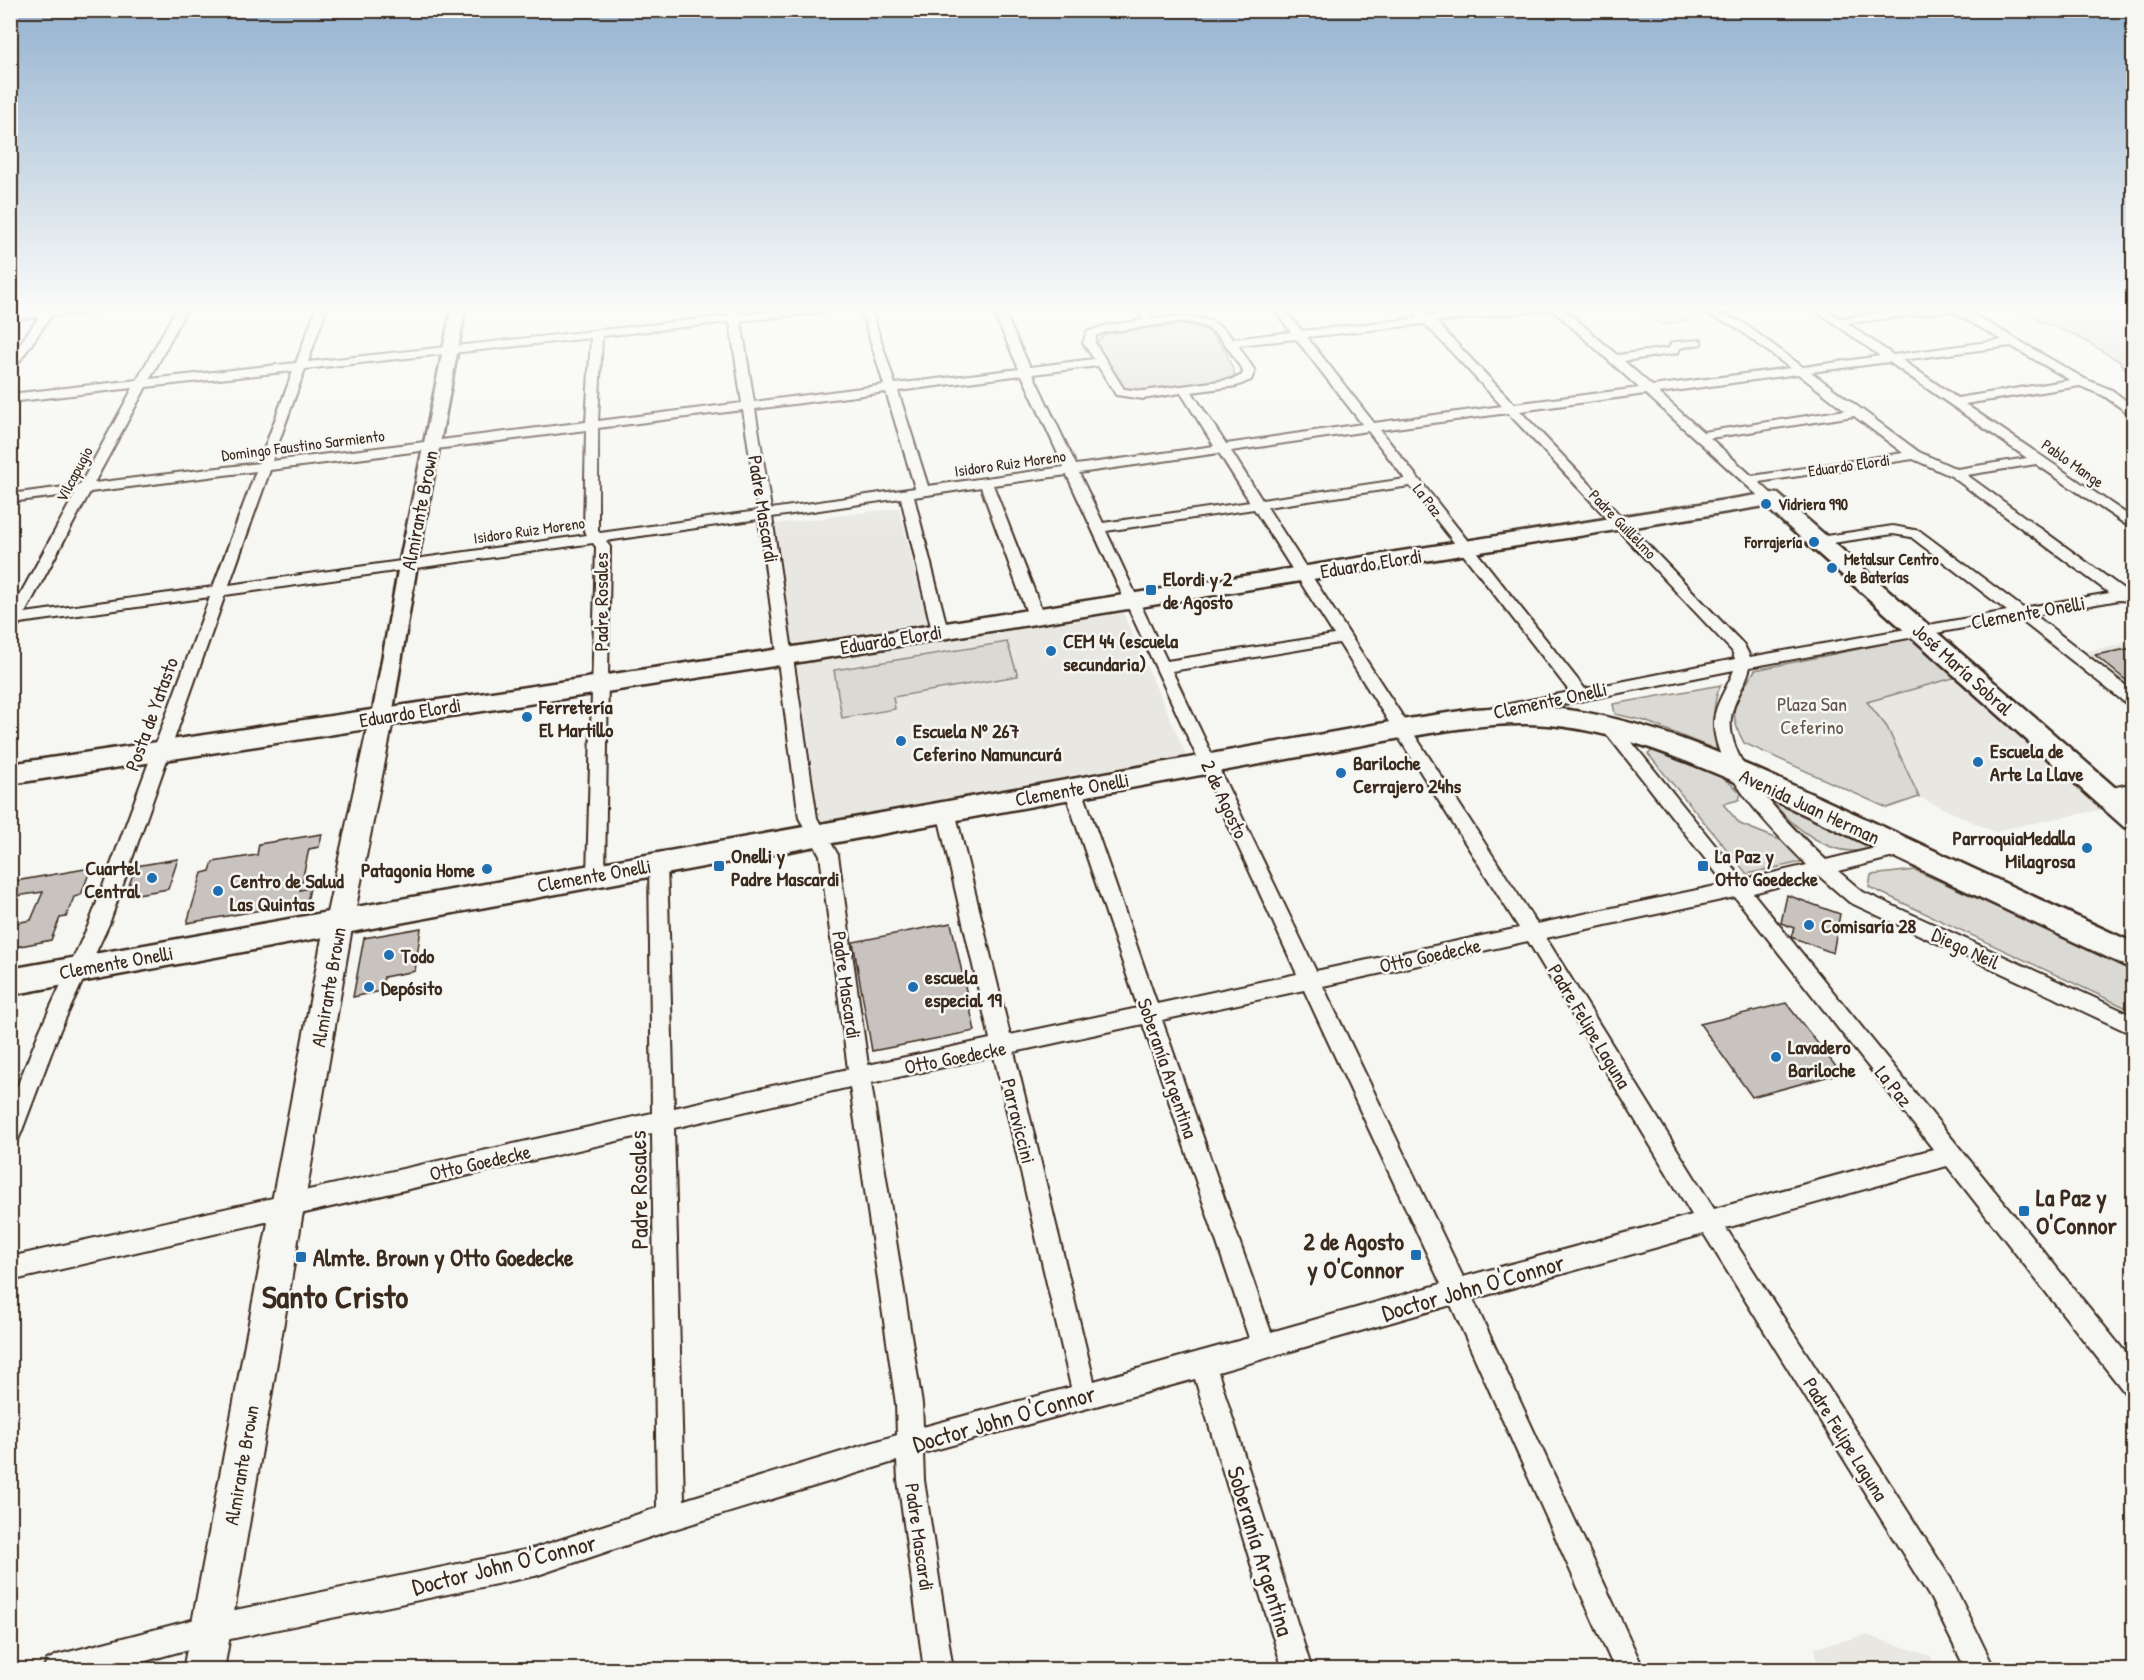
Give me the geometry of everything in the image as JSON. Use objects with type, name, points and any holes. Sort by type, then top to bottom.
[{"type":"main road","name":"Eduardo Elordi","points":[[10,774],[787,656],[1770,499]]},
{"type":"main road","name":"José María Sobral","points":[[1770,499],[2133,820]]},
{"type":"main road","name":"Almirante Brown","points":[[203,1670],[339,922],[382,716]]},
{"type":"main road","name":"Avenida Juan Herman","points":[[1469,718],[1547,716],[1612,729],[1683,749],[1739,772],[2133,957]]},
{"type":"main road","name":"Clemente Onelli","points":[[10,982],[596,874],[1469,718]]},
{"type":"street","points":[[10,398],[130,384]]},
{"type":"street","name":"Vilcapugio","points":[[12,622],[141,384]]},
{"type":"street","name":"Posta de Yatasto","points":[[10,1133],[50,1030],[99,924],[294,384]]},
{"type":"street","name":"Almirante Brown","points":[[382,716],[408,565],[443,384]]},
{"type":"street","name":"Padre Rosales","points":[[594,384],[591,531],[603,546],[596,874]]},
{"type":"street","name":"Padre Mascardi","points":[[745,384],[787,656],[808,818],[829,855],[859,1076],[909,1404],[912,1443],[911,1480],[939,1670]]},
{"type":"street","points":[[890,384],[922,491]]},
{"type":"street","name":"Domingo Faustino Sarmiento","points":[[10,498],[920,384]]},
{"type":"street","name":"2 de Agosto","points":[[1032,384],[1162,667],[1457,1291],[1630,1670]]},
{"type":"street","points":[[1113,384],[1116,389],[1125,394],[1143,395],[1221,384]]},
{"type":"street","name":"La Paz","points":[[1338,384],[1580,694]]},
{"type":"street","name":"Padre Guillelmo","points":[[1488,384],[1622,523],[1739,649],[1743,663]]},
{"type":"street","name":"José María Sobral","points":[[1643,384],[1770,499]]},
{"type":"street","name":"Isidoro Ruiz Moreno","points":[[12,622],[765,512],[1073,471],[1510,408],[1703,384]]},
{"type":"street","points":[[1819,384],[1914,455],[1956,473],[2127,594],[2133,604]]},
{"type":"street","name":"Pablo Mange","points":[[1929,384],[2133,526]]},
{"type":"street","points":[[1955,402],[2066,384]]},
{"type":"street","points":[[2087,384],[2108,393],[2133,413]]},
{"type":"street","name":"Padre Felipe Laguna","points":[[1185,390],[1225,448],[1301,574],[1533,933],[1709,1221],[1941,1589],[1981,1670]]},
{"type":"street","points":[[1700,436],[1856,412]]},
{"type":"street","name":"Eduardo Elordi","points":[[1749,480],[1914,455]]},
{"type":"street","points":[[1956,473],[2040,460]]},
{"type":"street","points":[[1098,528],[1413,482]]},
{"type":"street","points":[[986,483],[1036,616]]},
{"type":"street","points":[[906,493],[940,631]]},
{"type":"street","points":[[1819,541],[1893,530],[1915,534],[2133,701]]},
{"type":"street","name":"Clemente Onelli","points":[[1469,718],[1505,708],[1743,663],[2127,594]]},
{"type":"street","points":[[1162,667],[1344,638]]},
{"type":"street","points":[[1739,772],[1724,737],[1722,723],[1743,663]]},
{"type":"street","name":"La Paz","points":[[1612,729],[2133,1384]]},
{"type":"street","name":"Diego Neil","points":[[1739,772],[1752,794],[1769,814],[1856,897],[2133,1026]]},
{"type":"street","name":"Soberanía Argentina","points":[[1073,789],[1264,1347]]},
{"type":"street","points":[[2105,795],[2133,789]]},
{"type":"street","name":"Parraviccini","points":[[946,811],[1085,1395]]},
{"type":"street","name":"Otto Goedecke","points":[[10,1269],[859,1076],[1738,889],[1900,849]]},
{"type":"street","name":"Padre Rosales","points":[[658,863],[671,1517]]},
{"type":"street","name":"Doctor John O'Connor","points":[[57,1670],[211,1629],[535,1562],[671,1517],[912,1443],[1203,1365],[1457,1291],[1950,1155]]},
{"type":"street","name":"Soberanía Argentina","points":[[1203,1365],[1298,1670]]},
{"type":"shaded area","points":[[899,508],[929,626],[793,647],[776,524]]},
{"type":"shaded area","points":[[1123,613],[1189,761],[821,827],[797,664]]},
{"type":"shaded area","points":[[2133,642],[2133,692],[2083,652]]},
{"type":"shaded area","name":"Escuela de Arte La Llave","points":[[1957,677],[2105,809],[2003,829],[1997,833],[1919,797],[1887,727],[1866,702]]},
{"type":"shaded area","points":[[1865,1635],[1931,1656],[1933,1669],[1818,1669],[1815,1648]]},
{"type":"green space","points":[[1118,384],[1200,384],[1146,393]]},
{"type":"green space","name":"Plaza San Ceferino","points":[[1913,638],[1957,677],[1867,702],[1887,727],[1919,797],[1887,808],[1744,743],[1735,721],[1735,705],[1755,670]]},
{"type":"green space","points":[[1007,642],[1018,676],[893,697],[895,709],[842,718],[834,670]]},
{"type":"green space","points":[[1721,685],[1714,708],[1716,750],[1645,721],[1615,714],[1613,704]]},
{"type":"green space","points":[[1653,750],[1700,766],[1732,785],[1741,793],[1739,800],[1723,804],[1740,824],[1788,843],[1803,858],[1801,862],[1747,874],[1648,754]]},
{"type":"green space","points":[[1767,794],[1864,841],[1871,847],[1857,851],[1842,850],[1813,838],[1786,817]]},
{"type":"green space","points":[[1915,870],[2133,969],[2133,1011],[1869,887],[1871,875]]},
{"type":"building","points":[[2133,648],[2133,686],[2095,655]]},
{"type":"building","points":[[322,834],[319,847],[309,849],[300,890],[310,888],[307,902],[187,923],[202,873],[210,871],[213,862],[257,855],[259,844]]},
{"type":"building","name":"Cuartel Central","points":[[178,859],[168,889],[125,896],[136,866]]},
{"type":"building","points":[[91,868],[81,895],[74,897],[66,917],[60,918],[51,940],[10,948],[10,924],[31,920],[43,892],[10,897],[10,882]]},
{"type":"building","name":"Comisaría 28","points":[[1787,895],[1840,914],[1833,953],[1791,937],[1794,928],[1781,923]]},
{"type":"building","name":"escuela especial 19","points":[[951,923],[975,1031],[872,1051],[853,942]]},
{"type":"building","name":"Todo","points":[[421,928],[415,971],[384,977],[381,991],[353,997],[364,938]]},
{"type":"building","name":"Lavadero Bariloche","points":[[1786,1003],[1841,1073],[1752,1097],[1700,1024]]},
{"type":"place","name":"Vidriera 990","points":[[1766,504]]},
{"type":"place","name":"Forrajería","points":[[1814,542]]},
{"type":"place","name":"Metalsur Centro de Baterías","points":[[1832,568]]},
{"type":"place","name":"Elordi y 2 de Agosto","points":[[1151,590]]},
{"type":"place","name":"CEM 44 (escuela secundaria)","points":[[1051,651]]},
{"type":"place","name":"Ferretería El Martillo","points":[[527,717]]},
{"type":"place","name":"Escuela Nº 267 Ceferino Namuncurá","points":[[901,741]]},
{"type":"place","name":"Escuela de Arte La Llave","points":[[1978,762]]},
{"type":"place","name":"Bariloche Cerrajero 24hs","points":[[1341,773]]},
{"type":"place","name":"ParroquiaMedalla Milagrosa","points":[[2087,848]]},
{"type":"place","name":"Onelli y Padre Mascardi","points":[[719,866]]},
{"type":"place","name":"La Paz y Otto Goedecke","points":[[1703,866]]},
{"type":"place","name":"Patagonia Home","points":[[487,869]]},
{"type":"place","name":"Cuartel Central","points":[[152,878]]},
{"type":"place","name":"Centro de Salud Las Quintas","points":[[218,891]]},
{"type":"place","name":"Comisaría 28","points":[[1809,925]]},
{"type":"place","name":"Todo","points":[[389,955]]},
{"type":"place","name":"Depósito","points":[[369,987]]},
{"type":"place","name":"escuela especial 19","points":[[913,987]]},
{"type":"place","name":"Lavadero Bariloche","points":[[1776,1057]]},
{"type":"place","name":"La Paz y O'Connor","points":[[2024,1211]]},
{"type":"place","name":"2 de Agosto y O'Connor","points":[[1416,1255]]},
{"type":"place","name":"Almte. Brown y Otto Goedecke","points":[[301,1257]]},
{"type":"district","name":"Santo Cristo","points":[[335,1296]]}]
